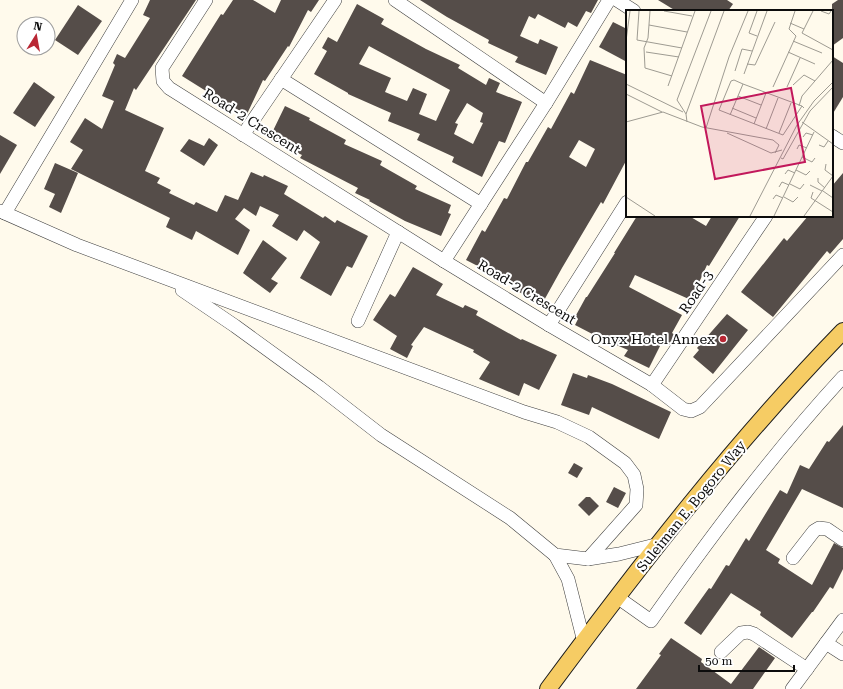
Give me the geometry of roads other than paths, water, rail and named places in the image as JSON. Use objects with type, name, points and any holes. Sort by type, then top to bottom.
[{"type":"main road","name":"Suleiman E. Bogoro Way","points":[[548,689],[617,597],[764,416],[843,331]]},
{"type":"street","points":[[132,0],[2,212],[77,245],[524,412],[557,422],[589,437],[625,463],[634,475],[637,489],[636,505],[588,558]]},
{"type":"street","name":"Road-2 Crescent","points":[[206,0],[162,68],[163,81],[169,88],[444,261],[549,325],[652,385],[683,409],[691,411],[700,407],[843,255]]},
{"type":"street","points":[[243,135],[335,0]]},
{"type":"street","points":[[396,0],[546,103]]},
{"type":"street","points":[[444,261],[546,103],[609,0]]},
{"type":"street","points":[[617,0],[632,10]]},
{"type":"street","points":[[281,79],[481,204]]},
{"type":"street","points":[[833,137],[843,144]]},
{"type":"street","points":[[549,325],[626,204]]},
{"type":"street","name":"Road-3","points":[[652,385],[765,217]]},
{"type":"street","points":[[358,322],[398,232]]},
{"type":"street","points":[[164,277],[319,387],[381,435],[510,518],[555,555],[568,579],[584,642]]},
{"type":"street","points":[[617,597],[651,621],[755,480],[808,415],[843,376]]},
{"type":"street","points":[[793,558],[814,531],[819,528],[827,529],[843,540]]},
{"type":"street","points":[[555,555],[588,558],[620,554],[659,544]]},
{"type":"street","points":[[792,689],[843,620]]},
{"type":"street","points":[[721,652],[741,633],[748,632],[754,634],[807,669]]},
{"type":"street","points":[[826,643],[843,654]]},
{"type":"place","name":"Onyx Hotel Annex","points":[[723,339]]}]
